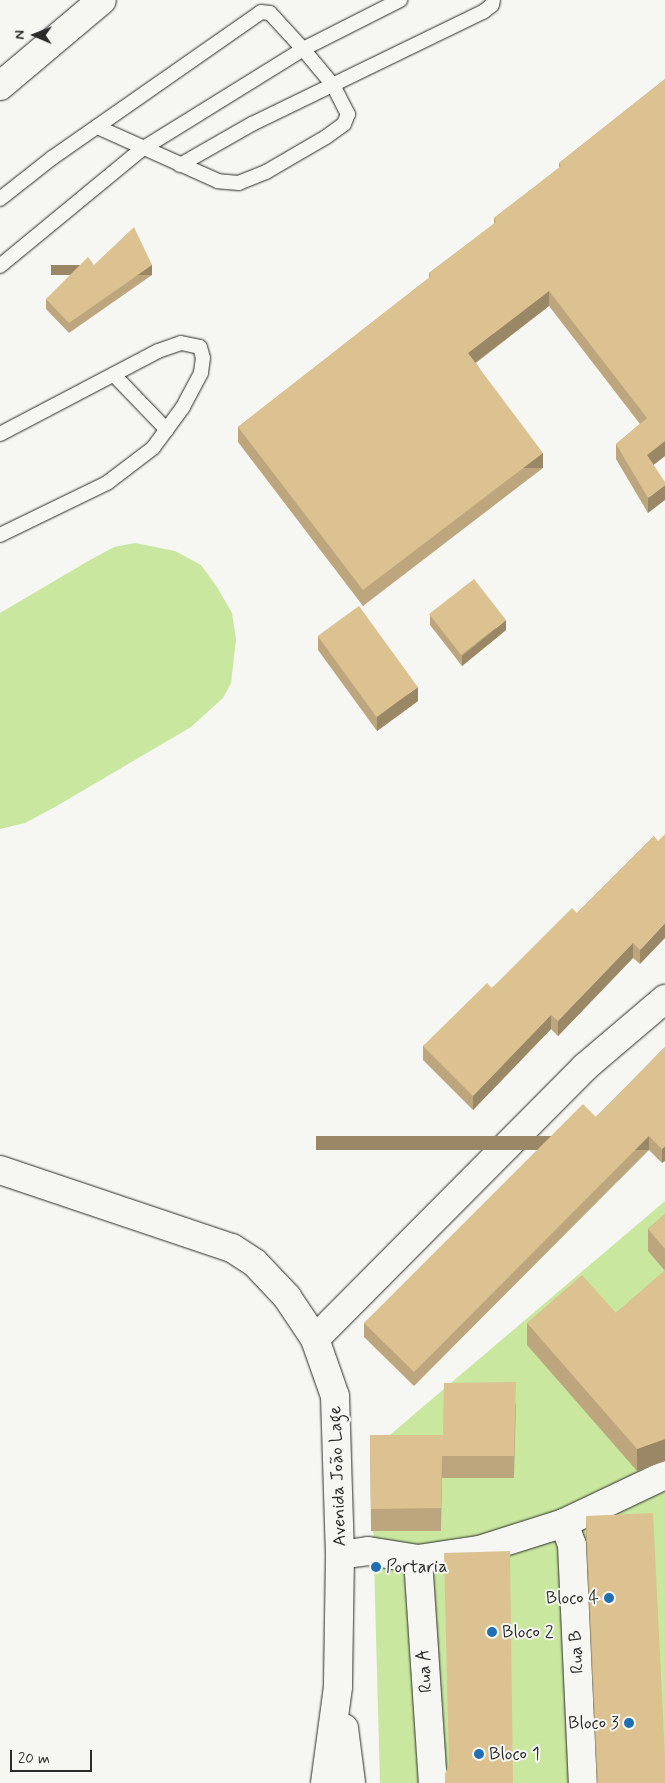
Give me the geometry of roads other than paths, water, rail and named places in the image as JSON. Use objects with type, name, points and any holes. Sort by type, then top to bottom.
[{"type":"street","points":[[0,86],[102,0]]},
{"type":"street","points":[[314,1339],[585,1068],[665,999]]},
{"type":"street","name":"Avenida João Lage","points":[[0,1170],[232,1248],[255,1263],[287,1297],[314,1339],[335,1396],[340,1555],[338,1687],[325,1783]]},
{"type":"street","points":[[340,1555],[368,1551],[418,1559],[479,1550],[564,1523],[665,1475]]},
{"type":"street","name":"Rua B","points":[[564,1523],[572,1545],[583,1783]]},
{"type":"street","name":"Rua A","points":[[418,1559],[433,1783]]},
{"type":"street","name":"Avenida João Lage","points":[[338,1687],[351,1783]]},
{"type":"lane","points":[[0,266],[142,149],[303,49],[400,0]]},
{"type":"lane","points":[[180,165],[252,124],[483,12],[492,5],[493,0]]},
{"type":"lane","points":[[0,199],[97,127],[261,12],[270,12],[333,85],[347,108],[344,124],[266,172],[239,183],[218,180],[142,149],[97,127]]},
{"type":"lane","points":[[0,434],[158,351],[181,343],[200,347],[203,358],[201,373],[167,430],[153,448],[107,483],[0,535]]},
{"type":"lane","points":[[114,375],[167,430]]},
{"type":"place","name":"Portaria","points":[[376,1567]]},
{"type":"place","name":"Bloco 4","points":[[609,1598]]},
{"type":"place","name":"Bloco 2","points":[[492,1632]]},
{"type":"place","name":"Bloco 3","points":[[629,1723]]},
{"type":"place","name":"Bloco 1","points":[[479,1754]]}]
